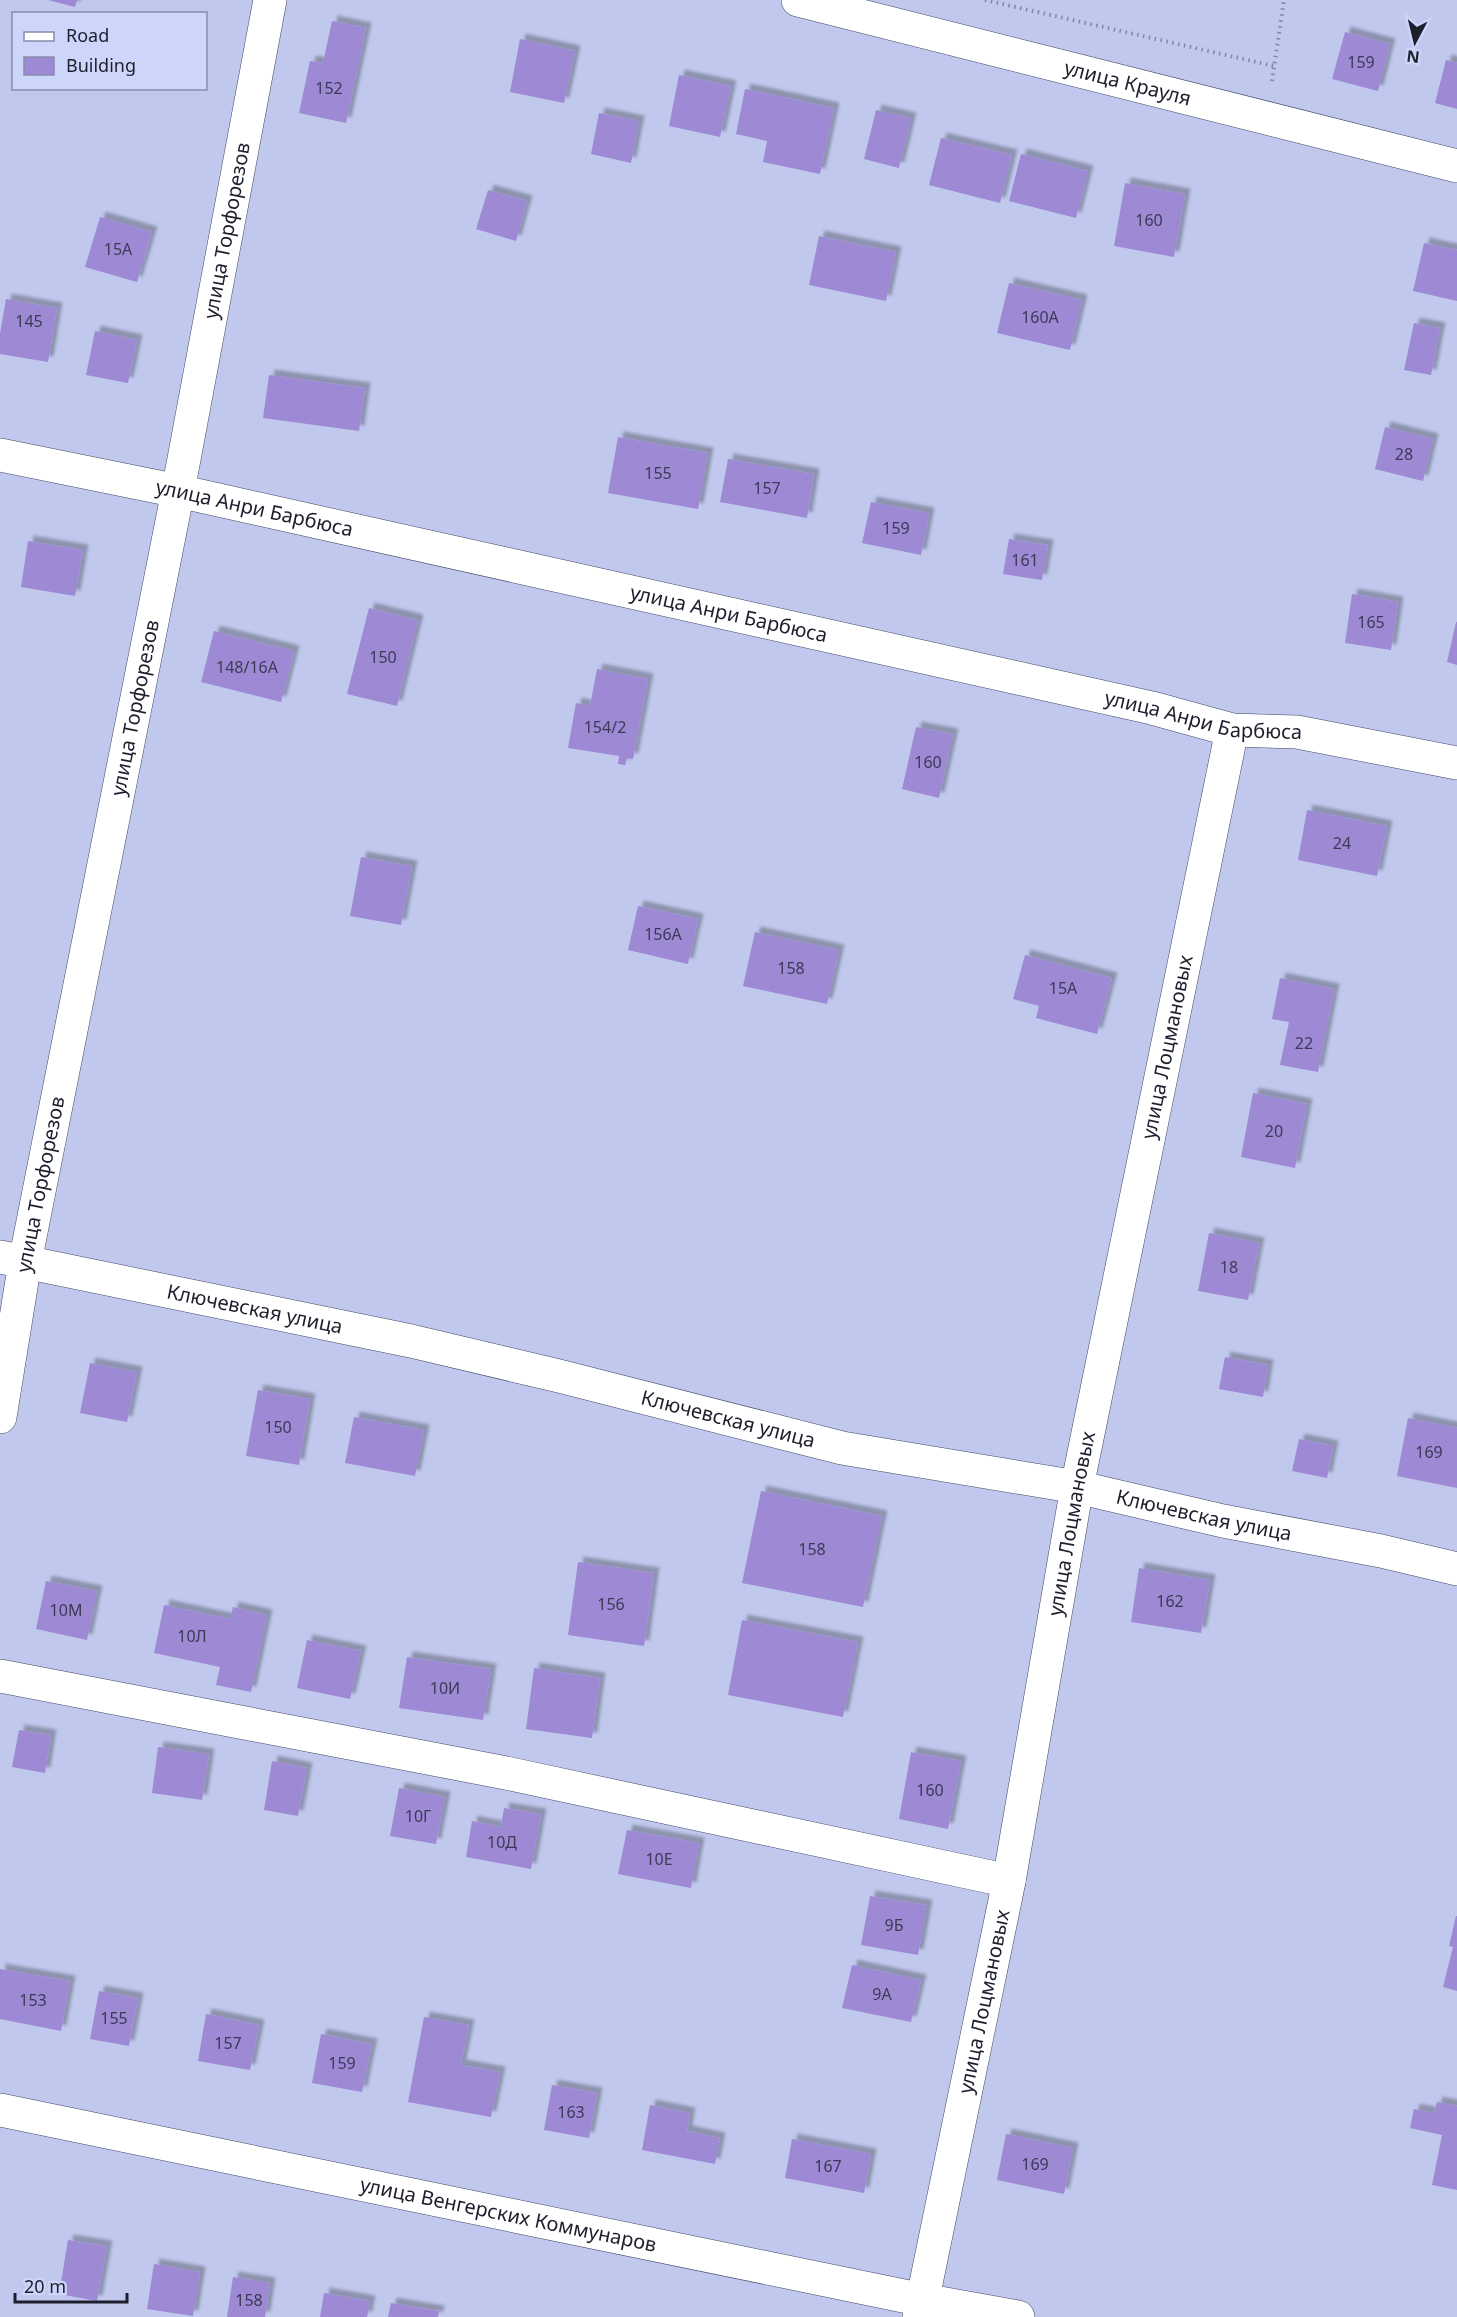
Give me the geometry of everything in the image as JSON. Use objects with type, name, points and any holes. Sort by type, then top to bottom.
[{"type":"street","name":"улица Торфорезов","points":[[0,1417],[12,1260],[178,491],[270,0]]},
{"type":"street","name":"улица Крауля","points":[[798,0],[903,13],[1266,118],[1457,166]]},
{"type":"street","name":"улица Анри Барбюса","points":[[0,455],[178,491],[1152,708],[1232,730],[1297,732],[1457,763]]},
{"type":"street","name":"улица Лоцмановых","points":[[921,2309],[1009,1881],[1077,1487],[1232,730]]},
{"type":"street","name":"Ключевская улица","points":[[12,1260],[411,1341],[842,1448],[1077,1487],[1223,1521],[1381,1551],[1457,1569]]},
{"type":"street","points":[[0,1676],[506,1773],[1009,1881]]},
{"type":"street","name":"улица Венгерских Коммунаров","points":[[0,2110],[921,2309],[1018,2317]]},
{"type":"path","points":[[985,0],[1274,66]]},
{"type":"path","points":[[1266,118],[1284,0]]},
{"type":"building","points":[[48,0],[77,0],[75,7]]},
{"type":"building","points":[[332,21],[366,28],[346,123],[299,113],[310,61],[323,63]]},
{"type":"building","points":[[1345,32],[1390,44],[1378,91],[1332,79]]},
{"type":"building","points":[[520,39],[575,51],[564,103],[510,92]]},
{"type":"building","points":[[1446,60],[1457,63],[1457,109],[1435,103]]},
{"type":"building","points":[[679,75],[731,86],[720,137],[669,126]]},
{"type":"building","points":[[745,89],[834,108],[820,174],[763,162],[767,141],[736,134]]},
{"type":"building","points":[[876,110],[911,118],[899,168],[864,159]]},
{"type":"building","points":[[599,113],[639,121],[631,163],[591,154]]},
{"type":"building","points":[[941,138],[1012,155],[1000,203],[929,185]]},
{"type":"building","points":[[1021,154],[1088,171],[1076,218],[1009,201]]},
{"type":"building","points":[[1125,183],[1185,194],[1174,257],[1114,246]]},
{"type":"building","points":[[488,190],[527,201],[516,241],[476,229]]},
{"type":"building","points":[[100,217],[152,232],[137,282],[85,267]]},
{"type":"building","points":[[819,236],[896,252],[886,301],[809,285]]},
{"type":"building","points":[[1424,243],[1457,250],[1457,301],[1413,291]]},
{"type":"building","points":[[1009,283],[1082,300],[1070,350],[997,333]]},
{"type":"building","points":[[6,299],[57,308],[48,362],[0,354],[0,334]]},
{"type":"building","points":[[1414,323],[1440,328],[1431,375],[1404,370]]},
{"type":"building","points":[[95,331],[137,340],[128,383],[86,375]]},
{"type":"building","points":[[269,375],[365,388],[359,431],[263,418]]},
{"type":"building","points":[[1385,427],[1433,439],[1423,481],[1375,469]]},
{"type":"building","points":[[618,437],[708,453],[698,509],[608,493]]},
{"type":"building","points":[[728,459],[814,474],[807,518],[720,502]]},
{"type":"building","points":[[871,502],[929,513],[921,555],[862,543]]},
{"type":"building","points":[[1009,539],[1048,545],[1042,580],[1003,574]]},
{"type":"building","points":[[28,541],[83,550],[75,596],[21,587]]},
{"type":"building","points":[[1352,594],[1398,602],[1391,650],[1345,643]]},
{"type":"building","points":[[369,608],[418,620],[397,706],[347,694]]},
{"type":"building","points":[[1457,622],[1457,665],[1447,662]]},
{"type":"building","points":[[214,631],[294,651],[281,702],[201,682]]},
{"type":"building","points":[[597,669],[648,679],[633,759],[627,758],[625,765],[618,764],[619,756],[568,748],[576,703],[590,706]]},
{"type":"building","points":[[916,727],[953,734],[939,798],[902,789]]},
{"type":"building","points":[[1307,810],[1387,826],[1377,876],[1298,860]]},
{"type":"building","points":[[361,857],[412,866],[401,925],[350,916]]},
{"type":"building","points":[[638,906],[698,919],[688,964],[628,950]]},
{"type":"building","points":[[755,932],[839,950],[827,1004],[743,986]]},
{"type":"building","points":[[1025,955],[1112,978],[1097,1034],[1036,1018],[1039,1006],[1013,999]]},
{"type":"building","points":[[1280,978],[1334,989],[1318,1072],[1280,1065],[1289,1022],[1272,1019]]},
{"type":"building","points":[[1253,1093],[1307,1104],[1295,1168],[1241,1157]]},
{"type":"building","points":[[1209,1233],[1259,1243],[1248,1300],[1198,1291]]},
{"type":"building","points":[[1225,1357],[1268,1365],[1263,1397],[1219,1389]]},
{"type":"building","points":[[90,1363],[137,1372],[127,1422],[80,1413]]},
{"type":"building","points":[[258,1390],[310,1399],[299,1465],[246,1456]]},
{"type":"building","points":[[354,1417],[424,1430],[415,1476],[345,1463]]},
{"type":"building","points":[[1408,1418],[1457,1428],[1457,1488],[1397,1476]]},
{"type":"building","points":[[1299,1439],[1333,1446],[1327,1478],[1292,1471]]},
{"type":"building","points":[[761,1491],[882,1516],[863,1607],[742,1583]]},
{"type":"building","points":[[578,1562],[654,1573],[644,1646],[568,1635]]},
{"type":"building","points":[[1139,1568],[1210,1580],[1201,1633],[1131,1622]]},
{"type":"building","points":[[46,1581],[97,1591],[87,1640],[36,1629]]},
{"type":"building","points":[[164,1605],[230,1619],[233,1607],[267,1615],[251,1692],[216,1685],[220,1667],[154,1653]]},
{"type":"building","points":[[742,1620],[858,1642],[843,1717],[728,1695]]},
{"type":"building","points":[[307,1640],[361,1651],[350,1699],[297,1688]]},
{"type":"building","points":[[407,1657],[491,1669],[483,1720],[399,1708]]},
{"type":"building","points":[[534,1668],[600,1678],[592,1738],[526,1729]]},
{"type":"building","points":[[19,1730],[51,1735],[45,1773],[12,1767]]},
{"type":"building","points":[[158,1747],[209,1754],[202,1800],[152,1793]]},
{"type":"building","points":[[911,1752],[961,1761],[948,1829],[899,1819]]},
{"type":"building","points":[[272,1761],[307,1768],[298,1816],[264,1810]]},
{"type":"building","points":[[399,1788],[445,1797],[436,1844],[390,1836]]},
{"type":"building","points":[[504,1808],[541,1814],[531,1869],[466,1857],[472,1821],[501,1827]]},
{"type":"building","points":[[627,1830],[699,1843],[691,1888],[618,1874]]},
{"type":"building","points":[[870,1896],[927,1905],[918,1955],[861,1945]]},
{"type":"building","points":[[1456,1916],[1457,1991],[1443,1987],[1453,1947],[1449,1946]]},
{"type":"building","points":[[852,1965],[921,1980],[911,2022],[842,2008]]},
{"type":"building","points":[[0,1969],[70,1981],[61,2031],[0,2019]]},
{"type":"building","points":[[99,1991],[138,1998],[129,2046],[90,2039]]},
{"type":"building","points":[[206,2014],[259,2025],[250,2070],[198,2061]]},
{"type":"building","points":[[424,2017],[469,2025],[461,2065],[500,2072],[491,2117],[408,2102]]},
{"type":"building","points":[[321,2034],[372,2044],[362,2092],[312,2083]]},
{"type":"building","points":[[552,2085],[597,2093],[589,2138],[544,2130]]},
{"type":"building","points":[[1437,2102],[1457,2106],[1457,2190],[1432,2185],[1442,2135],[1410,2128],[1414,2109],[1434,2113]]},
{"type":"building","points":[[650,2105],[690,2113],[687,2131],[720,2138],[715,2164],[642,2150]]},
{"type":"building","points":[[1006,2134],[1073,2148],[1064,2194],[997,2180]]},
{"type":"building","points":[[792,2139],[871,2154],[864,2193],[785,2178]]},
{"type":"building","points":[[68,2240],[107,2246],[97,2301],[59,2294]]},
{"type":"building","points":[[154,2264],[200,2272],[193,2316],[147,2309]]},
{"type":"building","points":[[233,2277],[270,2283],[265,2317],[227,2317]]},
{"type":"building","points":[[324,2293],[370,2301],[367,2317],[320,2317]]},
{"type":"building","points":[[391,2303],[439,2311],[438,2317],[388,2317]]}]
